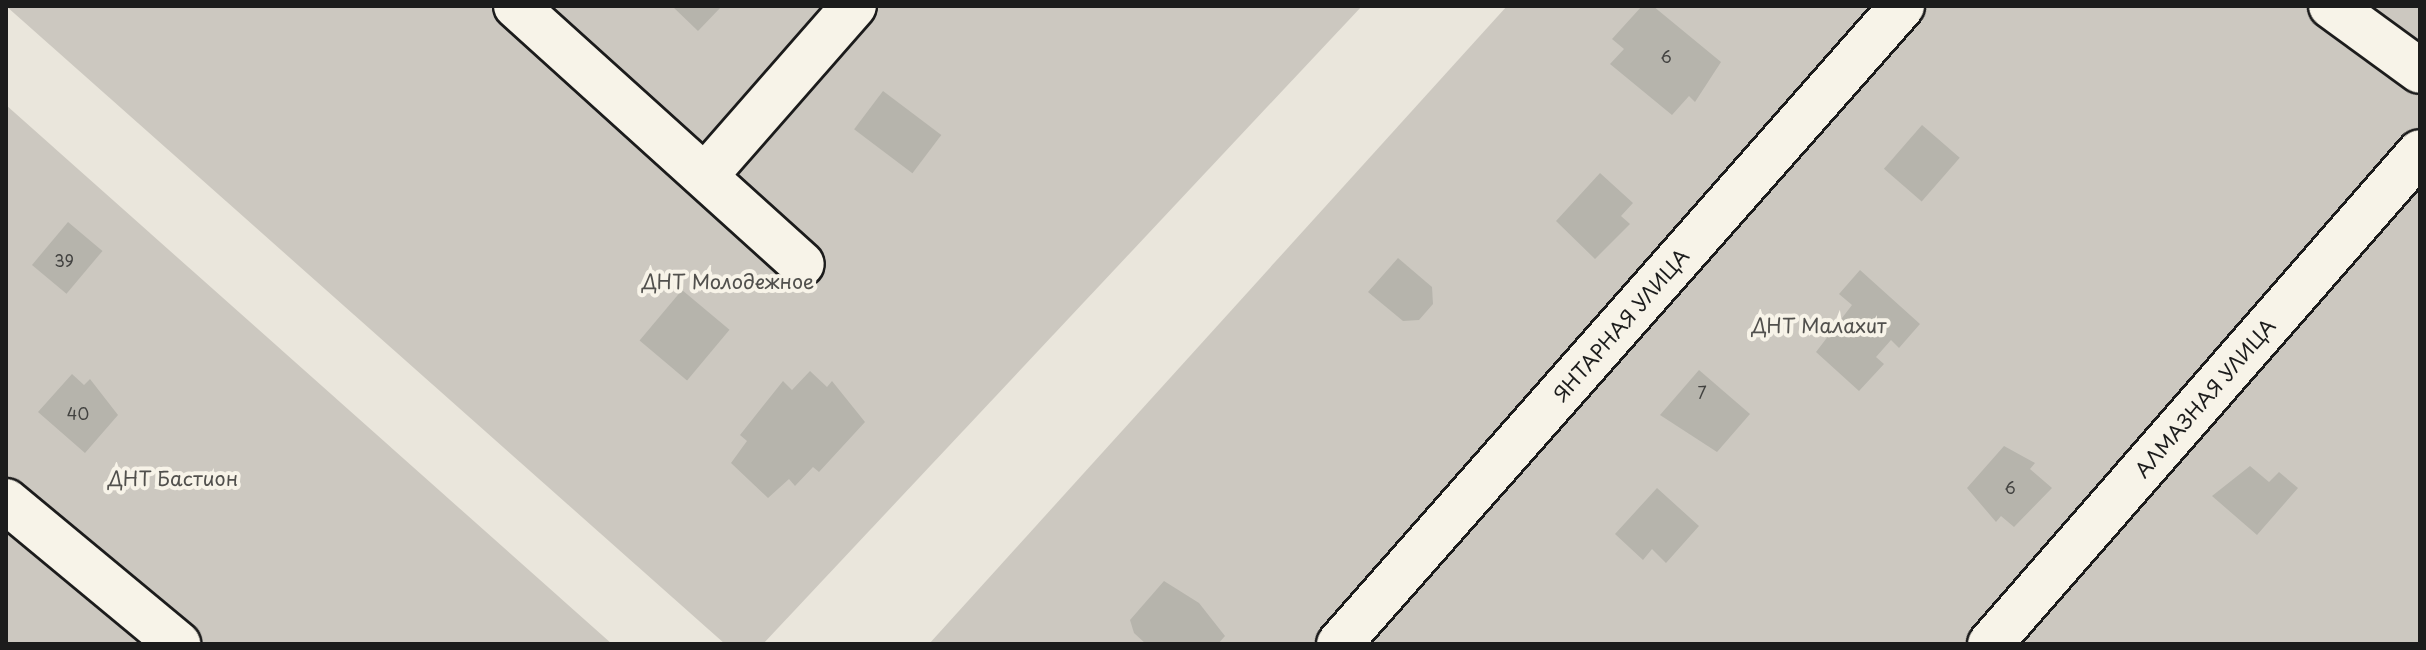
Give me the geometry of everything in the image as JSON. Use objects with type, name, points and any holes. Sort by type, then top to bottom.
[{"type":"street","points":[[516,6],[802,264]]},
{"type":"street","points":[[705,176],[854,6]]},
{"type":"street","name":"ЯНТАРНАЯ УЛИЦА","points":[[1339,644],[1902,6]]},
{"type":"street","points":[[2331,6],[2420,71]]},
{"type":"street","name":"АЛМАЗНАЯ УЛИЦА","points":[[1990,644],[2420,152]]},
{"type":"street","points":[[6,501],[178,644]]},
{"type":"green space","name":"ДНТ Молодежное","points":[[6,6],[1362,6],[763,644],[725,644]]},
{"type":"green space","name":"ДНТ Малахит","points":[[1507,6],[2420,6],[2420,644],[929,644]]},
{"type":"green space","name":"ДНТ Бастион","points":[[6,105],[612,644],[6,644]]},
{"type":"building","points":[[672,6],[722,6],[698,31]]},
{"type":"building","points":[[1642,6],[1653,6],[1721,62],[1695,102],[1689,96],[1672,115],[1610,64],[1624,49],[1612,39]]},
{"type":"building","points":[[883,91],[941,135],[912,173],[854,129]]},
{"type":"building","points":[[1922,125],[1960,158],[1922,202],[1884,169]]},
{"type":"building","points":[[1600,173],[1633,203],[1621,216],[1630,224],[1595,259],[1556,221]]},
{"type":"building","points":[[68,222],[102,251],[66,294],[32,265]]},
{"type":"building","points":[[1398,258],[1432,287],[1433,304],[1419,320],[1403,321],[1368,292]]},
{"type":"building","points":[[1860,270],[1920,324],[1899,348],[1891,340],[1876,357],[1884,364],[1859,391],[1816,352],[1852,305],[1839,294]]},
{"type":"building","points":[[682,290],[729,330],[687,380],[640,341]]},
{"type":"building","points":[[1699,370],[1750,414],[1717,452],[1660,415]]},
{"type":"building","points":[[810,371],[827,387],[832,381],[865,422],[819,472],[813,467],[795,486],[789,479],[768,498],[731,463],[747,441],[740,435],[783,381],[792,390]]},
{"type":"building","points":[[72,374],[84,385],[90,379],[118,415],[85,453],[38,412]]},
{"type":"building","points":[[2004,446],[2035,463],[2030,469],[2052,488],[2014,527],[2001,516],[1996,522],[1967,488]]},
{"type":"building","points":[[2250,466],[2269,482],[2279,472],[2298,488],[2257,535],[2212,496]]},
{"type":"building","points":[[1657,488],[1699,526],[1666,563],[1652,549],[1643,560],[1615,534]]},
{"type":"building","points":[[1164,581],[1199,603],[1225,636],[1218,644],[1146,644],[1134,633],[1130,620]]}]
